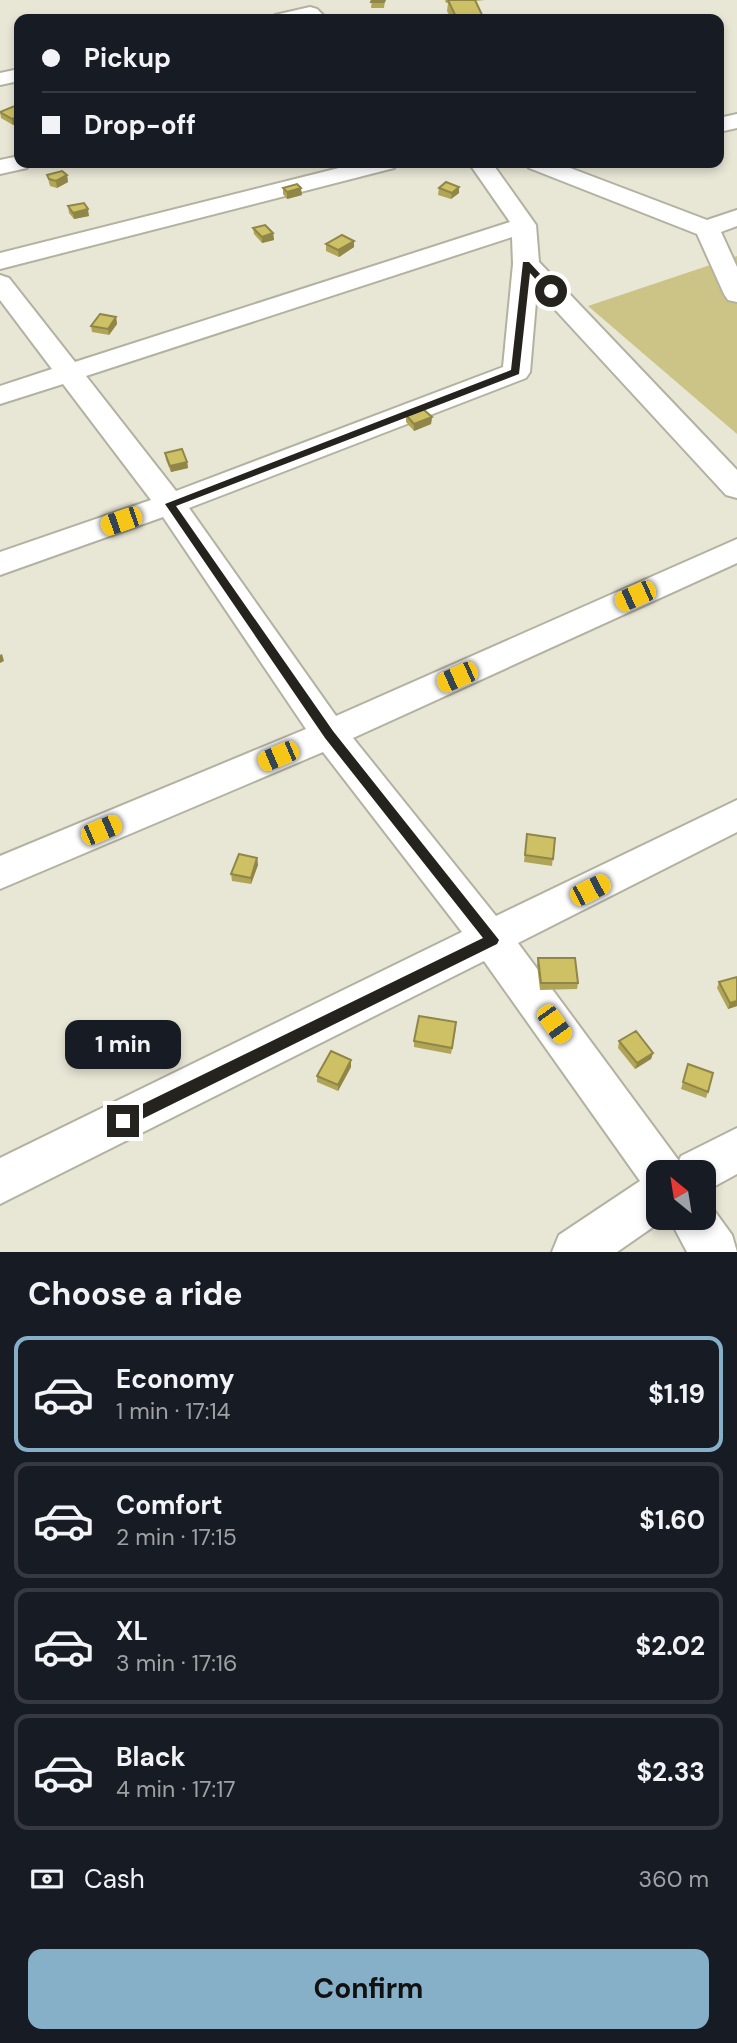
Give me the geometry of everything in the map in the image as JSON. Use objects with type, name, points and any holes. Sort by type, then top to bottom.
[{"type":"street","points":[[0,261],[366,168]]},
{"type":"street","points":[[0,564],[170,504],[516,372],[526,264],[524,225],[484,168]]},
{"type":"street","points":[[551,168],[707,229],[737,217]]},
{"type":"street","points":[[562,172],[574,168]]},
{"type":"street","points":[[0,395],[524,225]]},
{"type":"street","points":[[707,229],[737,293]]},
{"type":"street","points":[[526,264],[737,488]]},
{"type":"street","points":[[0,283],[170,504],[329,734],[492,940],[652,1160]]},
{"type":"street","points":[[0,873],[329,734],[737,550]]},
{"type":"street","points":[[0,1182],[492,940],[737,815]]},
{"type":"street","points":[[716,1162],[737,1150]]},
{"type":"street","points":[[576,1252],[646,1204]]},
{"type":"street","points":[[700,1230],[715,1252]]},
{"type":"shaded area","points":[[737,256],[737,434],[588,306]]},
{"type":"building","points":[[448,0],[475,0],[482,14],[455,14]]},
{"type":"building","points":[[14,106],[14,118],[12,119],[0,112]]},
{"type":"building","points":[[62,171],[67,175],[56,181],[49,179],[47,175]]},
{"type":"building","points":[[446,182],[459,187],[452,193],[439,188]]},
{"type":"building","points":[[297,184],[301,188],[287,192],[283,188]]},
{"type":"building","points":[[84,203],[88,209],[73,213],[68,206]]},
{"type":"building","points":[[265,225],[273,233],[262,237],[253,228]]},
{"type":"building","points":[[342,235],[354,241],[338,250],[326,244]]},
{"type":"building","points":[[100,314],[116,317],[108,329],[91,326]]},
{"type":"building","points":[[423,409],[432,417],[414,424],[406,415]]},
{"type":"building","points":[[182,449],[187,462],[170,466],[165,453]]},
{"type":"building","points":[[527,834],[555,838],[553,859],[525,855]]},
{"type":"building","points":[[239,854],[257,858],[251,878],[231,874]]},
{"type":"building","points":[[538,958],[575,958],[578,983],[541,983]]},
{"type":"building","points":[[737,977],[737,1001],[730,1003],[719,982]]},
{"type":"building","points":[[419,1016],[456,1022],[452,1048],[414,1041]]},
{"type":"building","points":[[636,1031],[653,1053],[637,1063],[619,1041]]},
{"type":"building","points":[[331,1051],[351,1060],[338,1085],[317,1076]]},
{"type":"building","points":[[688,1064],[713,1073],[708,1092],[683,1082]]},
{"type":"route","points":[[123,1121],[492,940],[329,734],[170,504],[516,372],[526,264],[551,291]]}]
